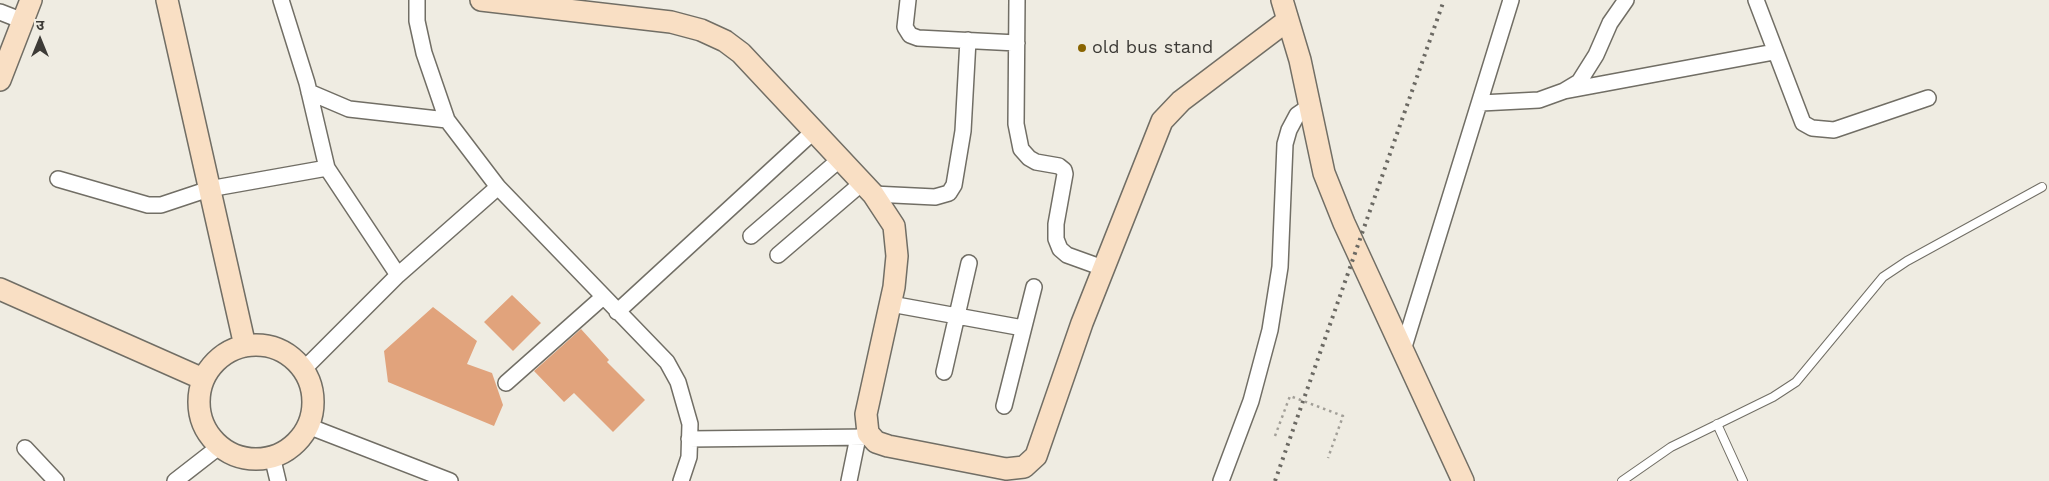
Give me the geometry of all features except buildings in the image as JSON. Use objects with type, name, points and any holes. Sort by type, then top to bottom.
[{"type":"street","points":[[0,80],[31,0]]},
{"type":"street","points":[[167,0],[245,346]]},
{"type":"street","points":[[281,0],[309,92],[327,168],[398,275]]},
{"type":"street","points":[[417,0],[417,22],[424,53],[448,120],[498,187],[667,362],[678,382],[690,424],[689,457],[681,481]]},
{"type":"street","points":[[481,0],[671,22],[701,30],[725,41],[741,53],[867,188],[894,226],[897,240],[891,304],[866,414],[865,437],[849,481]]},
{"type":"street","points":[[908,0],[905,27],[910,35],[918,38],[1017,43]]},
{"type":"street","points":[[1017,0],[1016,124],[1021,148],[1029,158],[1036,162],[1059,166],[1065,174],[1056,224],[1056,239],[1060,249],[1067,255],[1103,268]]},
{"type":"street","points":[[1282,0],[1310,106],[1324,172],[1344,223],[1463,481]]},
{"type":"street","points":[[1403,350],[1481,103],[1511,0]]},
{"type":"street","points":[[1564,91],[1579,82],[1596,56],[1610,23],[1626,0]]},
{"type":"street","points":[[1756,0],[1802,123],[1812,128],[1834,130],[1928,98]]},
{"type":"street","points":[[0,12],[23,22]]},
{"type":"street","points":[[689,439],[865,437],[895,448],[1006,469],[1023,474],[1036,456],[1103,268],[1162,121],[1181,101],[1288,20]]},
{"type":"street","points":[[778,255],[867,188],[934,197],[949,193],[954,185],[963,131],[968,40]]},
{"type":"street","points":[[1481,103],[1538,100],[1564,91],[1774,52]]},
{"type":"street","points":[[309,92],[348,110],[448,120]]},
{"type":"street","points":[[1221,481],[1251,402],[1270,330],[1280,267],[1287,137],[1297,115],[1310,106]]},
{"type":"street","points":[[617,312],[814,131]]},
{"type":"street","points":[[751,236],[839,160]]},
{"type":"street","points":[[58,178],[148,205],[173,202],[209,189],[327,168]]},
{"type":"street","points":[[303,370],[398,275],[498,187]]},
{"type":"street","points":[[944,372],[969,264]]},
{"type":"street","points":[[1004,406],[1034,287]]},
{"type":"street","points":[[0,289],[203,379]]},
{"type":"street","points":[[506,383],[603,297]]},
{"type":"street","points":[[891,304],[1023,328]]},
{"type":"street","points":[[264,345],[283,351],[298,363],[309,379],[313,398],[308,426],[303,435],[289,448],[272,456],[254,459],[235,455],[220,446],[207,432],[200,415],[199,397],[203,379],[213,364],[228,352],[245,346],[264,345]]},
{"type":"street","points":[[308,426],[450,481]]},
{"type":"street","points":[[175,481],[220,446]]},
{"type":"street","points":[[25,448],[56,481]]},
{"type":"street","points":[[272,456],[278,481]]},
{"type":"lane","points":[[1622,481],[1670,447],[1773,397],[1796,382],[1882,276],[2042,187]]},
{"type":"lane","points":[[1717,424],[1743,481]]},
{"type":"path","points":[[1275,436],[1290,396],[1343,416],[1328,458]]},
{"type":"railway","points":[[1275,481],[1444,0]]},
{"type":"place","name":"old bus stand","points":[[1082,48]]}]
